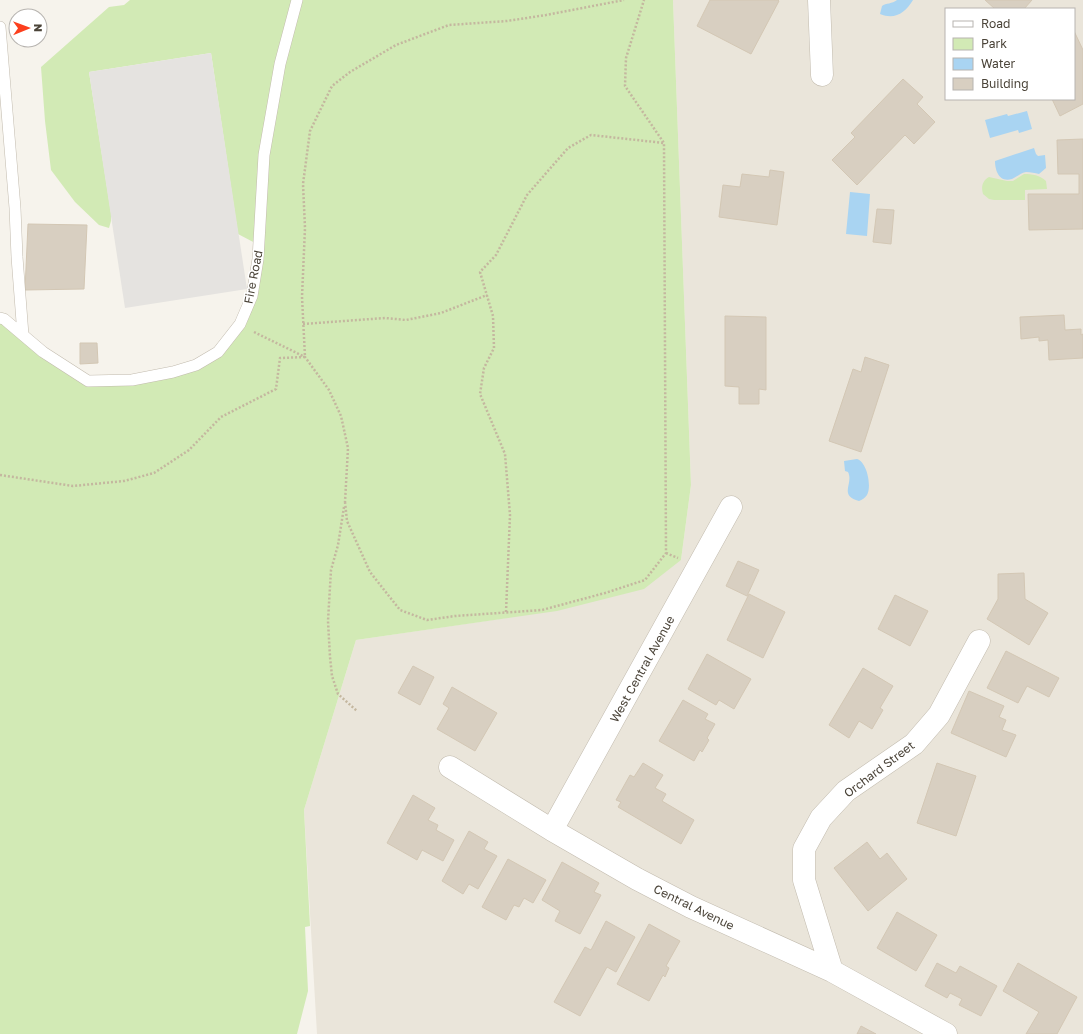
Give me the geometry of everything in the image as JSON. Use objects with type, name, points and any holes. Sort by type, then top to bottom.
[{"type":"street","points":[[819,0],[822,75]]},
{"type":"street","name":"West Central Avenue","points":[[552,830],[731,507]]},
{"type":"street","name":"Orchard Street","points":[[832,971],[804,880],[804,849],[821,818],[846,791],[914,744],[939,715],[978,640]]},
{"type":"street","name":"Central Avenue","points":[[450,767],[552,830],[637,879],[691,907],[832,971],[946,1034]]},
{"type":"lane","name":"Fire Road","points":[[0,318],[4,319],[43,352],[88,381],[132,380],[173,372],[196,365],[218,352],[240,324],[252,296],[258,259],[264,155],[280,64],[297,0]]},
{"type":"lane","points":[[0,27],[15,208],[23,335]]},
{"type":"path","points":[[305,357],[302,297],[305,228],[303,184],[310,131],[332,86],[350,72],[396,45],[449,25],[506,21],[624,0]]},
{"type":"path","points":[[345,502],[347,521],[370,572],[400,610],[427,620],[455,616],[542,610],[605,593],[645,580],[666,553],[664,143],[625,86],[626,58],[644,0]]},
{"type":"path","points":[[506,612],[510,515],[505,454],[480,394],[484,368],[494,348],[493,316],[480,272],[496,255],[527,195],[568,148],[591,135],[664,143]]},
{"type":"path","points":[[303,324],[385,318],[406,320],[441,313],[487,295]]},
{"type":"path","points":[[240,324],[254,333],[305,357],[329,390],[341,416],[348,448],[345,502],[338,545],[331,570],[328,621],[332,676],[338,694],[357,711]]},
{"type":"path","points":[[0,475],[73,486],[124,482],[154,473],[189,450],[221,417],[276,389],[280,358],[305,357]]},
{"type":"shaded area","points":[[673,0],[1083,0],[1083,1034],[317,1034],[304,810],[356,640],[506,618],[681,560],[691,485]]},
{"type":"shaded area","points":[[211,53],[247,289],[125,308],[89,72]]},
{"type":"green space","points":[[130,0],[673,0],[691,485],[681,560],[644,589],[557,611],[356,640],[304,810],[310,926],[305,927],[308,991],[297,1034],[0,1034],[0,318],[88,381],[132,380],[199,363],[240,324],[259,245],[238,234],[211,53],[89,72],[111,213],[109,228],[99,225],[75,202],[51,170],[45,121],[41,67],[109,7],[124,5]]},
{"type":"green space","points":[[1024,174],[1041,177],[1046,181],[1047,189],[1025,190],[1025,200],[994,200],[989,199],[983,194],[983,184],[989,177],[1013,181]]},
{"type":"water","points":[[897,0],[913,0],[907,9],[895,16],[885,16],[880,14],[882,6]]},
{"type":"water","points":[[1027,111],[1032,129],[1019,133],[1018,130],[990,138],[985,120],[1007,114],[1008,116]]},
{"type":"water","points":[[1034,148],[1038,156],[1045,155],[1046,168],[1039,174],[1026,172],[1008,180],[999,175],[995,161]]},
{"type":"water","points":[[850,192],[870,194],[867,236],[846,234]]},
{"type":"water","points":[[857,459],[861,461],[866,469],[869,480],[867,495],[859,501],[849,496],[849,476],[848,472],[845,471],[844,461]]},
{"type":"building","points":[[710,0],[779,1],[751,54],[697,26]]},
{"type":"building","points":[[985,0],[1032,0],[1025,8],[994,8]]},
{"type":"building","points":[[1075,33],[1083,50],[1083,104],[1060,116],[1052,100],[1075,100]]},
{"type":"building","points":[[903,79],[923,97],[917,104],[935,122],[914,144],[905,135],[857,185],[832,160],[855,137],[851,133]]},
{"type":"building","points":[[1083,139],[1083,229],[1029,230],[1028,194],[1079,194],[1079,174],[1058,174],[1057,140]]},
{"type":"building","points":[[770,170],[784,172],[777,225],[719,217],[723,185],[740,187],[742,174],[769,177]]},
{"type":"building","points":[[877,209],[894,210],[891,244],[873,242]]},
{"type":"building","points":[[28,224],[87,225],[84,289],[25,290]]},
{"type":"building","points":[[1064,315],[1065,330],[1081,329],[1081,335],[1083,334],[1083,358],[1049,360],[1048,340],[1039,341],[1039,337],[1021,339],[1020,317]]},
{"type":"building","points":[[725,316],[766,317],[766,390],[759,389],[759,404],[739,404],[739,387],[725,386]]},
{"type":"building","points":[[80,343],[97,343],[98,363],[80,364]]},
{"type":"building","points":[[865,357],[889,365],[861,452],[829,441],[853,369],[861,372]]},
{"type":"building","points":[[738,561],[759,570],[747,596],[726,586]]},
{"type":"building","points":[[1024,573],[1025,599],[1048,613],[1029,645],[987,619],[998,599],[998,574]]},
{"type":"building","points":[[749,594],[785,612],[763,658],[727,640]]},
{"type":"building","points":[[895,595],[928,611],[910,646],[878,629]]},
{"type":"building","points":[[1006,651],[1059,678],[1049,697],[1027,686],[1018,703],[987,688]]},
{"type":"building","points":[[707,654],[751,679],[734,709],[719,700],[716,705],[688,689]]},
{"type":"building","points":[[413,666],[434,677],[420,705],[398,693]]},
{"type":"building","points":[[863,668],[893,686],[880,708],[883,710],[872,729],[859,721],[849,738],[829,725]]},
{"type":"building","points":[[452,687],[497,713],[475,751],[437,729],[449,708],[443,704]]},
{"type":"building","points":[[969,691],[1004,706],[999,717],[1006,720],[1002,730],[1016,735],[1006,757],[951,733]]},
{"type":"building","points":[[683,700],[708,714],[705,719],[715,724],[707,738],[709,740],[702,752],[700,750],[694,761],[659,741]]},
{"type":"building","points":[[643,763],[663,775],[655,788],[666,794],[662,801],[694,820],[681,844],[618,807],[621,802],[616,800],[630,775],[634,777]]},
{"type":"building","points":[[937,763],[976,776],[956,836],[917,823]]},
{"type":"building","points":[[413,795],[435,808],[428,820],[438,825],[436,830],[454,840],[443,861],[422,850],[417,860],[387,843]]},
{"type":"building","points":[[469,831],[488,842],[484,849],[497,856],[478,889],[469,884],[463,894],[442,881]]},
{"type":"building","points":[[867,842],[880,859],[887,853],[907,879],[868,911],[834,868]]},
{"type":"building","points":[[508,859],[546,880],[533,903],[524,898],[519,907],[514,905],[506,920],[482,907]]},
{"type":"building","points":[[562,862],[599,883],[594,892],[601,895],[580,934],[555,921],[560,911],[542,900]]},
{"type":"building","points":[[897,912],[937,935],[916,971],[877,948]]},
{"type":"building","points":[[606,921],[635,937],[616,972],[607,967],[580,1016],[554,1002],[585,947],[591,950]]},
{"type":"building","points":[[649,924],[680,941],[666,966],[669,968],[665,977],[663,975],[649,1001],[617,984]]},
{"type":"building","points":[[937,963],[956,973],[960,966],[997,986],[981,1016],[959,1005],[962,999],[950,993],[947,998],[925,986]]},
{"type":"building","points":[[1018,963],[1077,997],[1057,1034],[1026,1034],[1039,1012],[1003,991]]},
{"type":"building","points":[[861,1026],[876,1034],[857,1034]]}]
